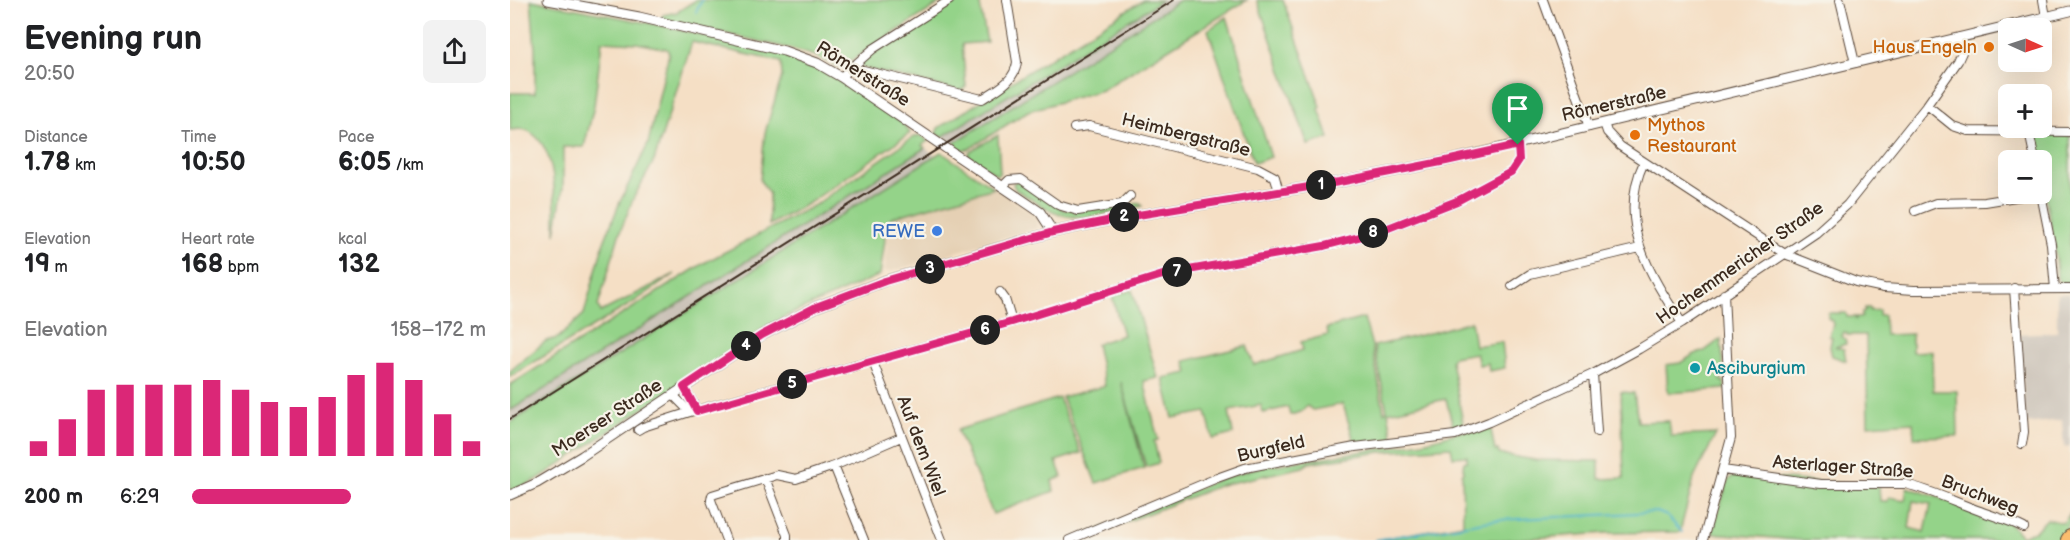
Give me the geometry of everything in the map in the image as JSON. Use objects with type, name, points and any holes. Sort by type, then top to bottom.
[{"type":"street","name":"Römerstraße","points":[[548,0],[639,17],[784,51],[817,63],[841,76],[1040,212],[1053,232],[1446,161],[2070,11]]},
{"type":"street","points":[[841,76],[873,49],[950,0]]},
{"type":"street","points":[[851,67],[982,99],[1010,80],[1016,71],[1017,62],[1006,0]]},
{"type":"street","points":[[1543,0],[1589,127]]},
{"type":"street","points":[[1840,0],[1855,63]]},
{"type":"street","points":[[2043,0],[2046,17]]},
{"type":"street","name":"Hochemmericher Straße","points":[[1489,422],[1593,374],[1647,345],[1816,233],[1847,205],[1927,105],[1961,57],[1963,50],[1960,37]]},
{"type":"street","points":[[1927,105],[1953,126],[1968,131],[1998,131]]},
{"type":"street","points":[[1604,123],[1610,136],[1620,146],[1785,254],[1856,282],[1884,288],[1914,290],[2070,289]]},
{"type":"street","name":"Heimbergstraße","points":[[1074,128],[1089,126],[1258,168],[1275,177],[1279,192]]},
{"type":"street","points":[[2052,132],[2070,132]]},
{"type":"street","points":[[639,430],[693,411],[1012,322],[1166,274],[1359,238],[1410,221],[1457,201],[1515,169],[1519,160],[1518,145]]},
{"type":"street","points":[[1644,162],[1633,202],[1640,248],[1656,285],[1682,323]]},
{"type":"street","points":[[1002,187],[1009,180],[1021,179],[1058,205],[1078,211],[1122,204],[1130,196]]},
{"type":"street","points":[[1915,211],[1936,203],[1998,200]]},
{"type":"street","points":[[2043,204],[2051,244],[2055,289]]},
{"type":"street","name":"Moerser Straße","points":[[510,495],[537,483],[582,456],[762,335],[816,307],[885,281],[1053,232]]},
{"type":"street","points":[[1512,286],[1530,274],[1640,248]]},
{"type":"street","points":[[2014,288],[2024,432],[2022,444]]},
{"type":"street","points":[[1000,292],[1005,299],[1012,322]]},
{"type":"street","points":[[1705,536],[1731,438],[1724,294]]},
{"type":"street","name":"Auf dem Wiel","points":[[873,362],[942,540]]},
{"type":"street","points":[[1593,374],[1597,432]]},
{"type":"street","points":[[684,387],[693,411]]},
{"type":"street","points":[[673,394],[693,411]]},
{"type":"street","name":"Burgfeld","points":[[1069,540],[1245,468],[1355,447],[1455,435],[1489,422]]},
{"type":"street","points":[[726,540],[711,500],[712,495],[777,475],[796,479],[834,466],[901,437]]},
{"type":"street","points":[[834,466],[864,540]]},
{"type":"street","name":"Asterlager Straße","points":[[1723,470],[1821,484],[1905,484],[1926,490]]},
{"type":"street","points":[[765,478],[787,540]]},
{"type":"street","name":"Bruchweg","points":[[1926,490],[2007,519],[2024,528]]},
{"type":"shaded area","points":[[1162,0],[1180,0],[954,143],[942,137]]},
{"type":"shaded area","points":[[925,148],[935,155],[510,423],[510,411]]},
{"type":"shaded area","points":[[994,188],[1035,215],[1037,228],[892,271],[885,271],[891,218]]},
{"type":"shaded area","points":[[2057,294],[2070,294],[2070,446],[2064,447],[2062,420],[2025,424],[2020,334],[2057,332]]},
{"type":"green space","points":[[531,0],[658,25],[796,57],[812,63],[902,122],[910,133],[809,203],[769,225],[769,194],[760,180],[765,133],[782,76],[781,62],[692,42],[654,161],[634,197],[620,232],[598,306],[601,312],[675,274],[632,303],[510,377],[510,371],[546,341],[558,338],[584,314],[603,245],[619,204],[648,144],[669,53],[667,49],[637,43],[602,41],[594,106],[584,147],[563,147],[563,187],[555,234],[553,180],[547,154],[541,143],[530,132],[522,129],[510,130],[510,93],[535,93],[535,49]]},
{"type":"green space","points":[[696,0],[945,0],[843,66],[836,66],[815,56],[784,47],[661,19],[663,15],[677,12]]},
{"type":"green space","points":[[958,0],[979,0],[987,42],[962,44],[966,87],[961,91],[863,68],[859,64],[870,55]]},
{"type":"green space","points":[[1143,0],[1162,0],[942,137],[936,134],[938,128]]},
{"type":"green space","points":[[1180,0],[1247,0],[1102,90],[1028,111],[969,149],[959,150],[954,143]]},
{"type":"green space","points":[[1257,0],[1283,0],[1321,107],[1319,109],[1329,138],[1308,145]]},
{"type":"green space","points":[[1227,17],[1271,157],[1254,163],[1208,30]]},
{"type":"green space","points":[[920,135],[928,141],[922,145],[925,148],[510,411],[510,385],[704,263],[815,205],[912,138]]},
{"type":"green space","points":[[998,135],[1000,173],[997,175],[968,155],[970,151]]},
{"type":"green space","points":[[2052,135],[2070,135],[2070,284],[2062,283],[2057,278],[2055,248],[2047,204],[2052,204],[2052,150],[2036,150],[2034,140],[2052,138]]},
{"type":"green space","points":[[941,152],[994,188],[891,218],[884,231],[885,240],[880,275],[784,317],[760,331],[536,480],[510,492],[510,423]]},
{"type":"green space","points":[[1019,181],[1064,210],[1140,203],[1142,206],[1099,215],[1066,216],[1016,190],[1013,184]]},
{"type":"green space","points":[[1132,290],[1158,378],[1144,381],[1158,440],[1154,441],[1159,463],[1146,467],[1121,382],[1144,468],[1096,483],[1062,397],[1105,386],[1096,344],[1123,335],[1112,296]]},
{"type":"green space","points":[[1865,308],[1870,308],[1870,311],[1879,310],[1879,315],[1884,315],[1885,335],[1912,334],[1912,352],[1932,351],[1933,391],[1957,391],[1958,436],[1914,437],[1913,422],[1868,425],[1866,335],[1847,335],[1844,332],[1842,336],[1846,344],[1835,347],[1844,349],[1846,361],[1832,356],[1830,347],[1832,337],[1829,336],[1833,325],[1828,318],[1828,313],[1846,313],[1847,317],[1855,317],[1856,320],[1856,317],[1862,317]]},
{"type":"green space","points":[[1364,318],[1372,346],[1384,412],[1387,411],[1374,346],[1471,321],[1475,346],[1502,342],[1505,368],[1489,371],[1488,363],[1479,365],[1476,353],[1453,357],[1451,361],[1464,428],[1454,431],[1446,399],[1388,412],[1393,439],[1355,444],[1343,404],[1313,410],[1307,406],[1301,412],[1290,415],[1288,407],[1263,413],[1261,405],[1229,411],[1233,434],[1213,439],[1206,412],[1173,418],[1163,378],[1188,373],[1185,361],[1247,346],[1254,365],[1303,350],[1301,342],[1328,335],[1327,328]]},
{"type":"green space","name":"Asciburgium","points":[[1721,339],[1724,372],[1720,373],[1725,389],[1668,393],[1666,365],[1680,363],[1703,352]]},
{"type":"green space","points":[[1621,392],[1634,393],[1638,422],[1669,421],[1671,436],[1716,434],[1694,478],[1680,532],[1607,533],[1503,540],[1376,540],[1463,524],[1462,474],[1467,456],[1453,457],[1451,447],[1381,452],[1309,463],[1303,467],[1221,485],[1080,540],[1074,540],[1220,479],[1256,468],[1423,442],[1490,424],[1495,451],[1498,450],[1499,454],[1535,460],[1599,461],[1599,479],[1624,478]]},
{"type":"green space","points":[[1059,398],[1081,453],[1056,461],[1062,477],[1052,481],[1054,491],[993,514],[957,430]]},
{"type":"green space","points":[[1734,476],[1879,487],[1880,501],[1888,501],[1889,497],[1905,500],[1907,487],[2007,521],[2022,536],[2036,530],[2047,519],[2063,523],[2070,514],[2070,522],[2061,540],[1800,540],[1712,533],[1728,480]],"holes":[[[1913,501],[1931,504],[1925,532],[1909,528]]]},
{"type":"waterway","points":[[696,12],[702,0]]},
{"type":"waterway","points":[[1375,540],[1496,520],[1657,512],[1667,516],[1682,532]]},
{"type":"railway","points":[[510,419],[1174,0]]},
{"type":"place","name":"Haus Engeln","points":[[1989,47]]},
{"type":"place","name":"Mythos Restaurant","points":[[1635,135]]},
{"type":"place","name":"REWE","points":[[937,231]]},
{"type":"place","name":"Asciburgium","points":[[1695,368]]},
{"type":"route","points":[[1518,145],[1519,160],[1511,172],[1432,212],[1359,238],[1166,274],[1012,322],[697,411],[684,387],[762,335],[816,307],[885,281],[1053,232],[1126,217],[1339,182],[1518,145]]}]
